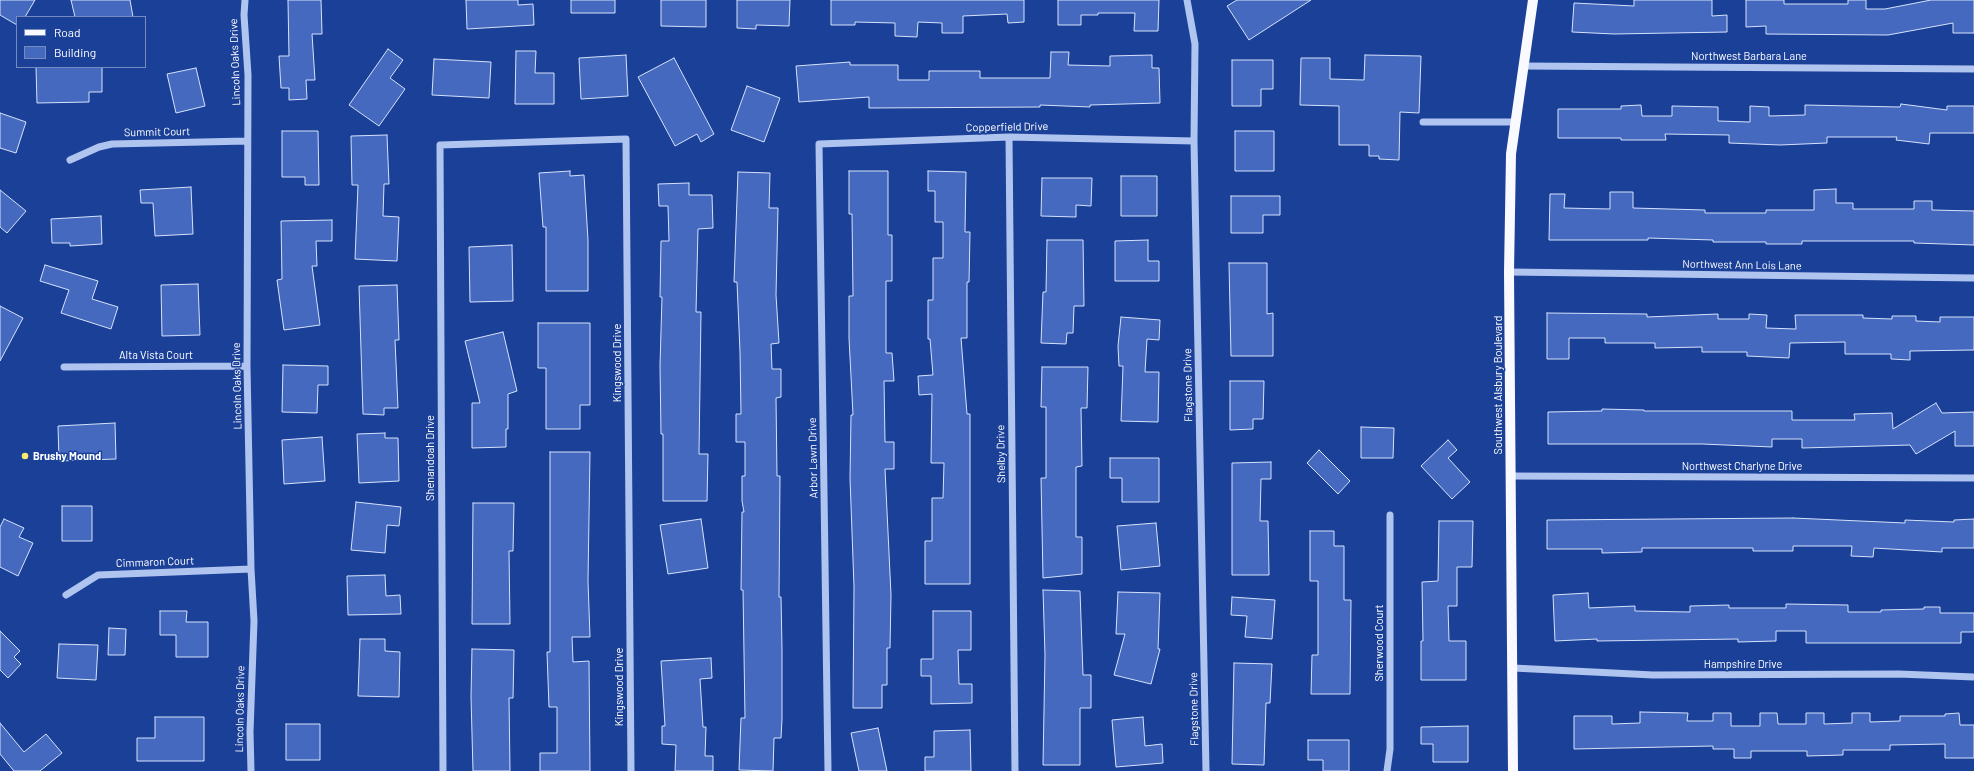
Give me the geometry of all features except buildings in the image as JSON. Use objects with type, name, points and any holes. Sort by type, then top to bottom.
[{"type":"main road","name":"Southwest Alsbury Boulevard","points":[[1513,771],[1509,272],[1511,154],[1533,0]]},
{"type":"street","name":"Lincoln Oaks Drive","points":[[245,0],[248,141],[247,366],[251,569],[254,621],[250,732],[251,771]]},
{"type":"street","name":"Flagstone Drive","points":[[1187,0],[1195,44],[1194,141],[1206,771]]},
{"type":"street","name":"Northwest Barbara Lane","points":[[1523,66],[1974,69]]},
{"type":"street","points":[[1423,122],[1515,122]]},
{"type":"street","name":"Copperfield Drive","points":[[819,144],[1008,137],[1194,141]]},
{"type":"street","name":"Shelby Drive","points":[[1008,137],[1015,771]]},
{"type":"street","name":"Kingswood Drive","points":[[440,145],[626,140],[631,771]]},
{"type":"street","name":"Summit Court","points":[[70,160],[99,147],[112,144],[248,141]]},
{"type":"street","name":"Arbor Lawn Drive","points":[[819,144],[828,771]]},
{"type":"street","name":"Shenandoah Drive","points":[[440,145],[442,771]]},
{"type":"street","name":"Northwest Ann Lois Lane","points":[[1509,272],[1974,278]]},
{"type":"street","name":"Alta Vista Court","points":[[64,367],[247,366]]},
{"type":"street","name":"Northwest Charlyne Drive","points":[[1510,476],[1974,478]]},
{"type":"street","name":"Sherwood Court","points":[[1387,771],[1390,749],[1390,515]]},
{"type":"street","name":"Cimmaron Court","points":[[66,595],[98,574],[251,569]]},
{"type":"street","name":"Hampshire Drive","points":[[1513,668],[1653,675],[1899,674],[1974,676]]},
{"type":"place","name":"Brushy Mound","points":[[25,456]]}]
